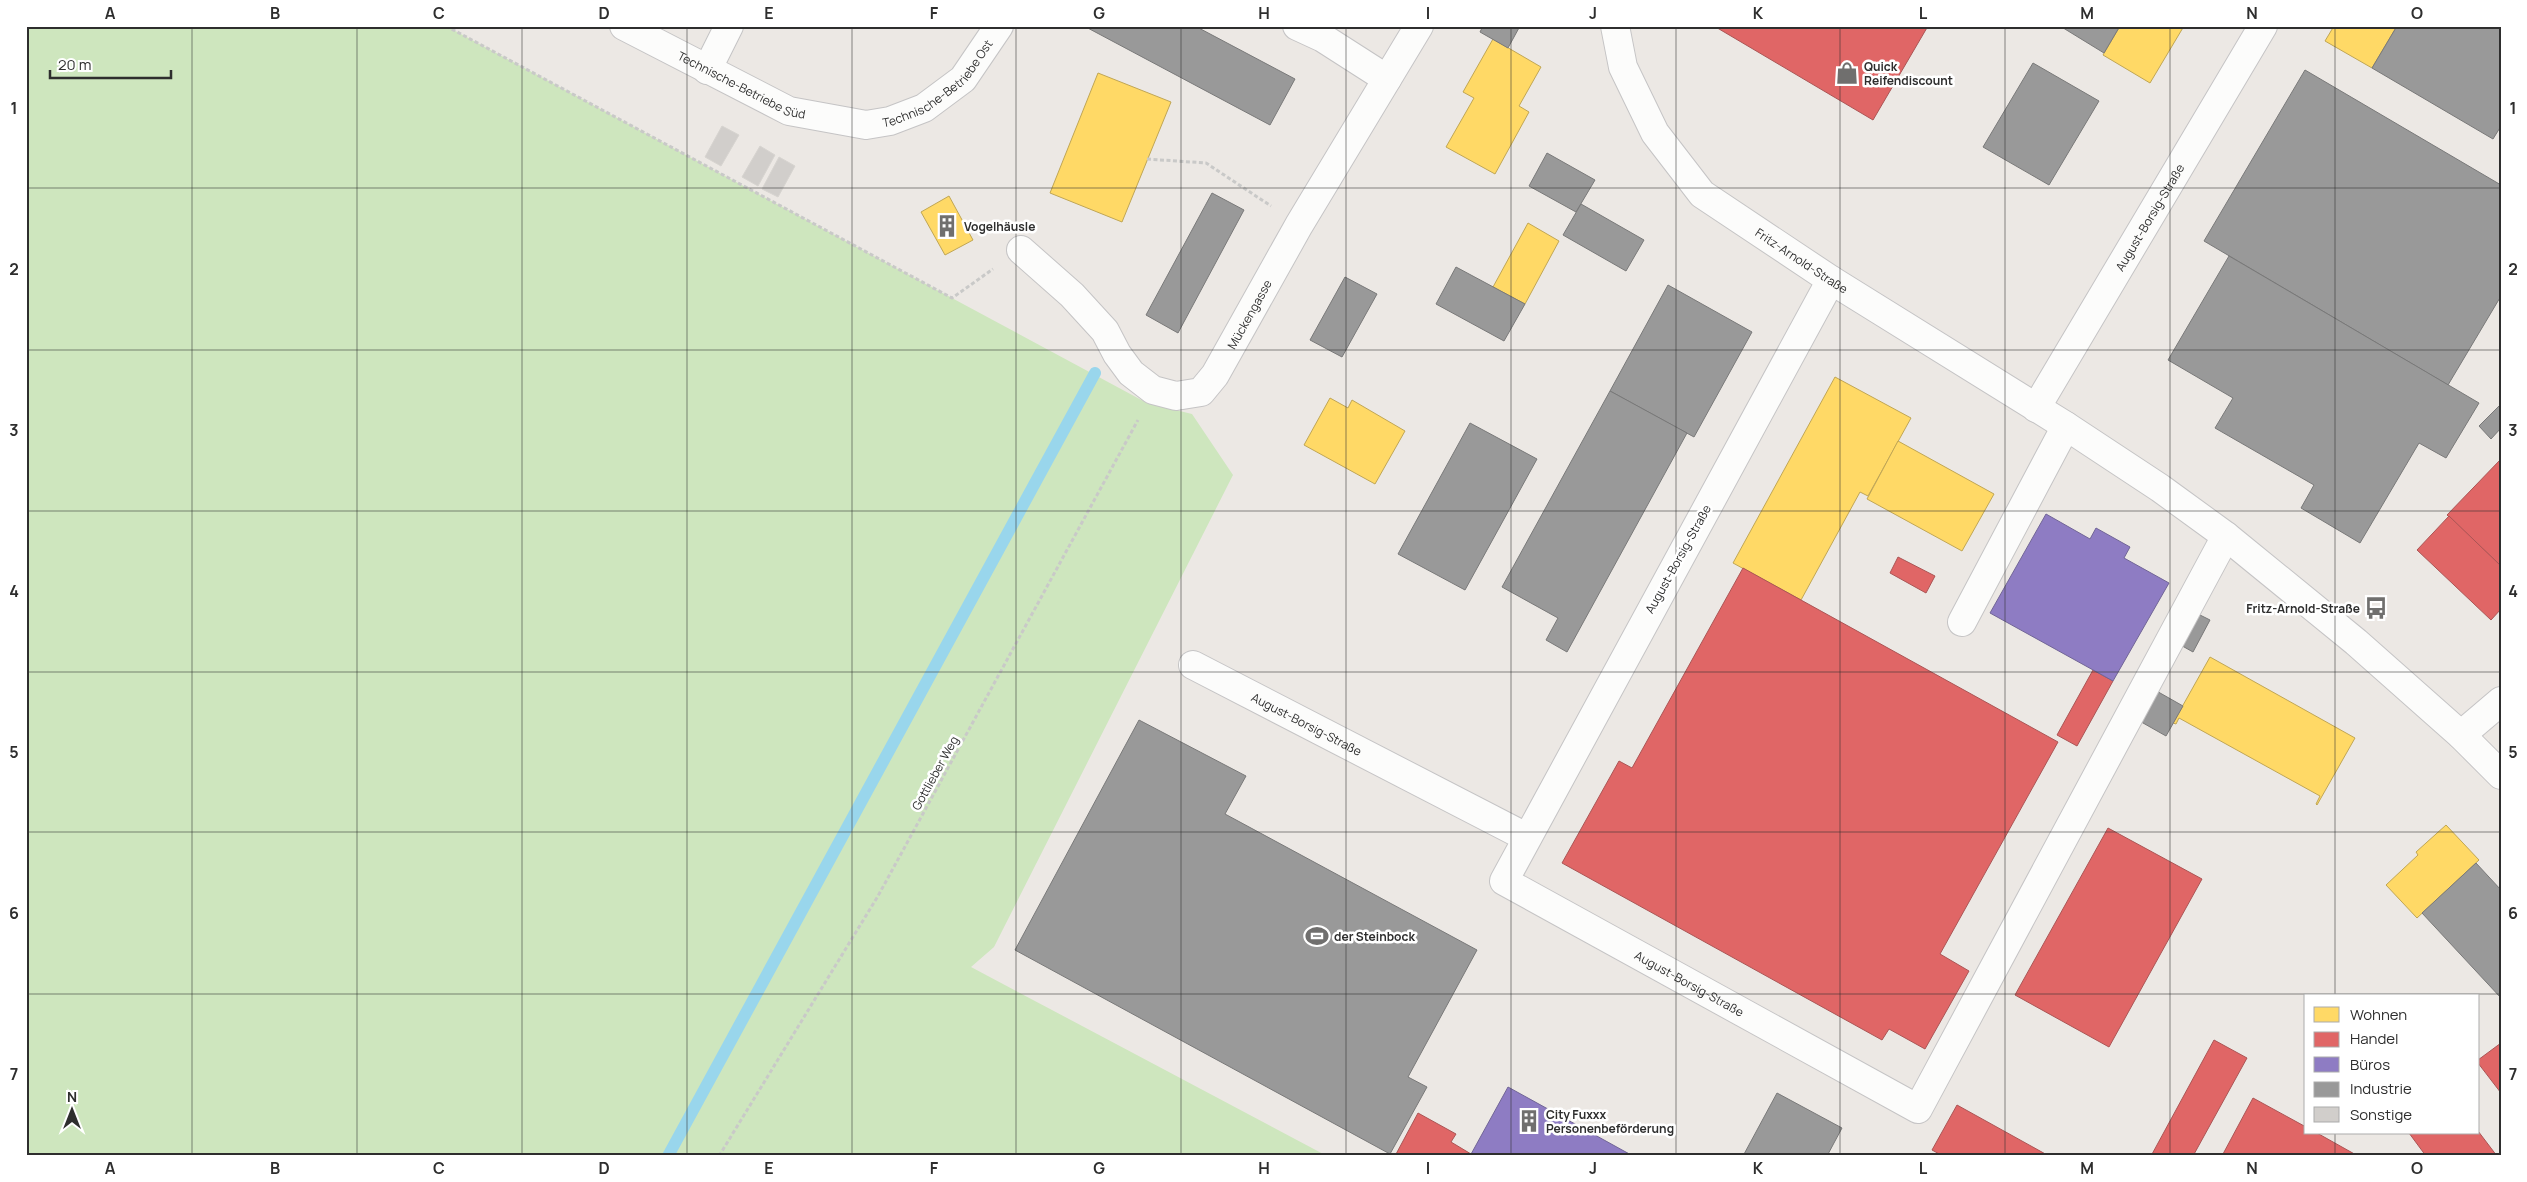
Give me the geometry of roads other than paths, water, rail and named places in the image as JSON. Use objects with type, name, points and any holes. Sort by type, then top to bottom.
[{"type":"street","name":"Technische-Betriebe Süd","points":[[624,26],[706,70],[790,111],[866,124]]},
{"type":"street","points":[[706,70],[729,26]]},
{"type":"street","name":"Technische-Betriebe Ost","points":[[866,124],[890,121],[924,108],[962,79],[999,26]]},
{"type":"street","points":[[1297,26],[1323,38],[1387,79]]},
{"type":"street","name":"Mückengasse","points":[[1020,250],[1072,295],[1099,323],[1131,374],[1153,390],[1176,396],[1201,392],[1215,375],[1299,224],[1419,26]]},
{"type":"street","name":"Fritz-Arnold-Straße","points":[[1615,26],[1623,67],[1655,133],[1702,194],[1831,280],[2066,426],[2160,488],[2226,536],[2356,642],[2462,735],[2501,775]]},
{"type":"street","name":"August-Borsig-Straße","points":[[2036,408],[2263,26]]},
{"type":"street","name":"August-Borsig-Straße","points":[[1831,280],[1526,837],[1504,881],[1918,1109],[2226,536]]},
{"type":"street","points":[[1962,622],[2066,426]]},
{"type":"street","name":"August-Borsig-Straße","points":[[1193,665],[1526,837]]},
{"type":"street","points":[[2462,735],[2501,701]]},
{"type":"waterway","points":[[668,1156],[1095,373]]},
{"type":"place","name":"Quick Reifendiscount","points":[[1847,73]]},
{"type":"place","name":"Vogelhäusle","points":[[947,226]]},
{"type":"place","name":"Fritz-Arnold-Straße","points":[[2376,608]]},
{"type":"place","name":"der Steinbock","points":[[1317,936]]},
{"type":"place","name":"City Fuxxx Personenbeförderung","points":[[1529,1121]]}]
